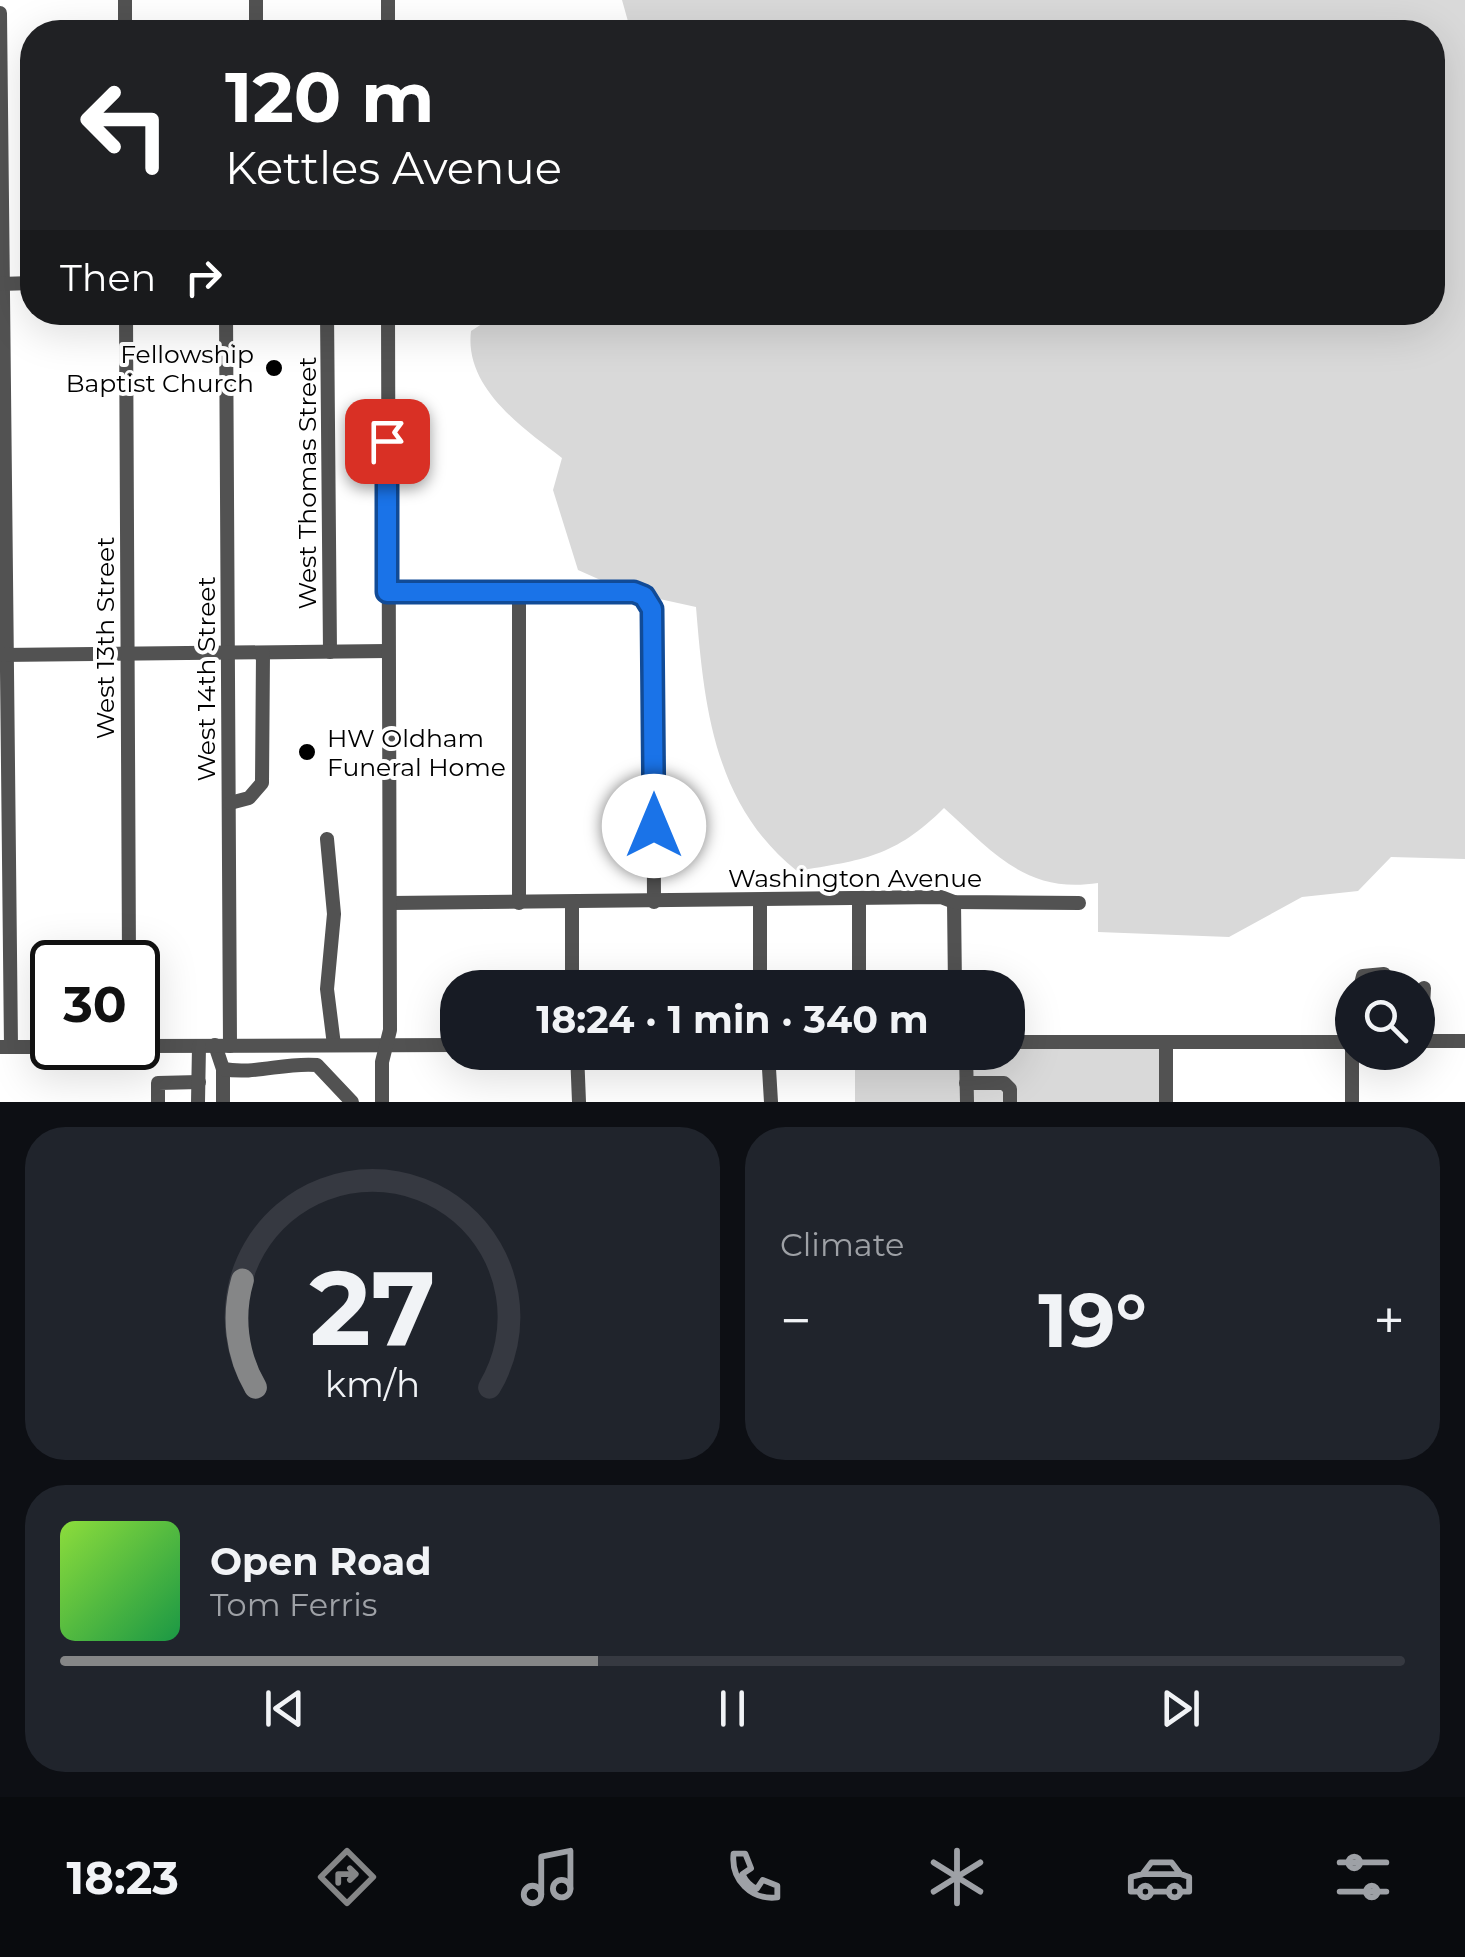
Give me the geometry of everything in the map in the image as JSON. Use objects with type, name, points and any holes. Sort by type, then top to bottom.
[{"type":"street","points":[[0,13],[6,1047]]},
{"type":"street","name":"West 13th Street","points":[[126,325],[129,940]]},
{"type":"street","name":"West 14th Street","points":[[198,1102],[198,1082],[215,1045],[230,803],[226,325]]},
{"type":"street","name":"West Thomas Street","points":[[328,325],[330,652]]},
{"type":"street","points":[[382,1102],[390,1030],[388,325]]},
{"type":"street","points":[[387,592],[644,596],[652,609],[654,902]]},
{"type":"street","points":[[518,592],[519,902]]},
{"type":"street","points":[[4,655],[388,651]]},
{"type":"street","points":[[230,803],[248,798],[262,783],[262,653]]},
{"type":"street","points":[[327,839],[334,914],[327,989],[334,1045]]},
{"type":"street","name":"Washington Avenue","points":[[390,902],[572,904],[941,898],[954,902],[1080,903]]},
{"type":"street","points":[[760,900],[760,970]]},
{"type":"street","points":[[859,900],[859,970]]},
{"type":"street","points":[[954,902],[955,970]]},
{"type":"street","points":[[572,904],[572,970]]},
{"type":"street","points":[[1435,1042],[1465,1041]]},
{"type":"street","points":[[1025,1042],[1335,1042]]},
{"type":"street","points":[[1166,1042],[1166,1102]]},
{"type":"street","points":[[215,1045],[223,1069],[224,1102]]},
{"type":"street","points":[[160,1046],[440,1045]]},
{"type":"street","points":[[223,1069],[246,1074],[290,1063],[317,1065],[352,1102]]},
{"type":"street","points":[[578,1070],[579,1102]]},
{"type":"street","points":[[769,1070],[771,1102]]},
{"type":"street","points":[[966,1070],[967,1102]]},
{"type":"street","points":[[1352,1070],[1352,1102]]},
{"type":"street","points":[[158,1102],[158,1083],[198,1082]]},
{"type":"street","points":[[966,1083],[1004,1083],[1010,1089],[1010,1102]]},
{"type":"shaded area","points":[[622,0],[1465,0],[1465,859],[1391,857],[1358,891],[1302,897],[1229,937],[1098,932],[1098,883],[1073,885],[1031,876],[996,854],[944,808],[910,837],[877,854],[797,871],[769,845],[747,816],[731,785],[710,717],[696,607],[655,598],[645,587],[614,586],[578,570],[553,490],[562,458],[499,405],[477,371],[471,352],[471,331],[480,325],[1445,325],[1445,20],[628,20]]},
{"type":"shaded area","points":[[1025,1049],[1159,1049],[1159,1102],[855,1102],[855,1070],[1025,1070]]},
{"type":"place","name":"Fellowship Baptist Church","points":[[274,368]]},
{"type":"place","name":"HW Oldham Funeral Home","points":[[307,752]]},
{"type":"route","points":[[387,441],[387,592],[634,592],[648,600],[652,609],[654,826]]}]
